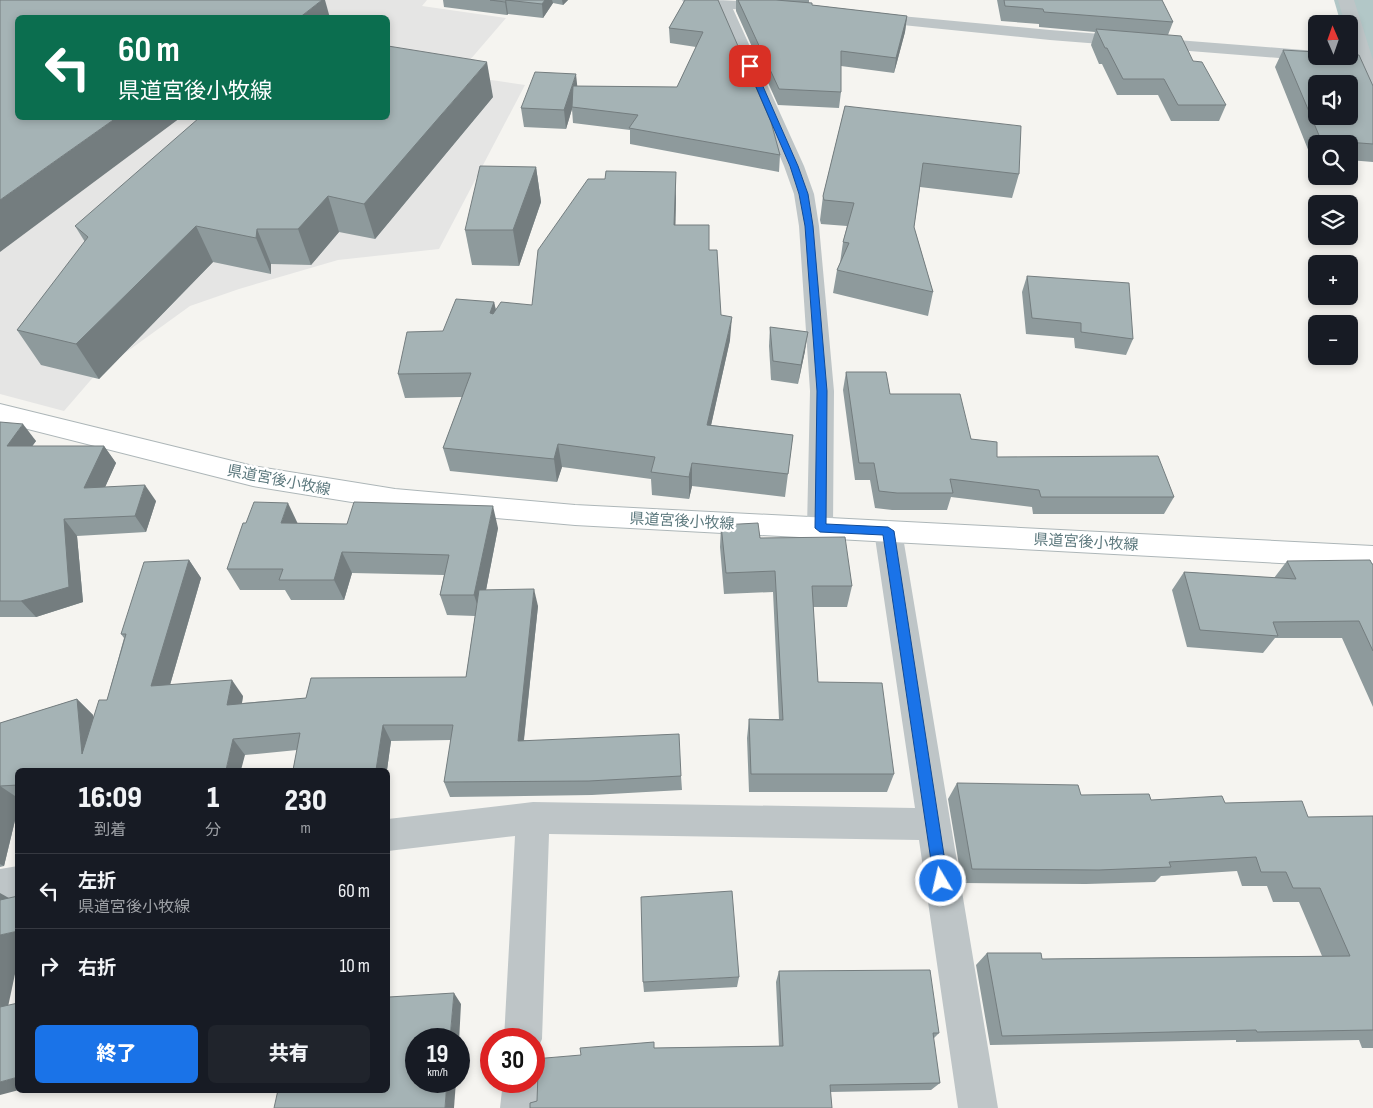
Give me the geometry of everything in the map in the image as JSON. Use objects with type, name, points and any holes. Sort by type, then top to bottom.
[{"type":"main road","name":"県道宮後小牧線","points":[[0,413],[253,476],[365,495],[546,513],[1373,556]]},
{"type":"street","points":[[690,0],[790,10]]},
{"type":"street","points":[[1346,0],[1365,40],[1362,59],[1373,88]]},
{"type":"street","points":[[722,2],[787,148],[804,194],[809,226],[822,391],[820,528]]},
{"type":"street","points":[[849,16],[1050,36],[1308,55]]},
{"type":"street","points":[[1358,59],[1362,59]]},
{"type":"street","points":[[888,531],[932,824],[978,1108]]},
{"type":"street","points":[[390,835],[533,818],[932,824]]},
{"type":"street","points":[[524,1028],[533,818]]},
{"type":"street","points":[[0,886],[15,884]]},
{"type":"street","points":[[520,1108],[521,1093]]},
{"type":"shaded area","points":[[0,0],[427,0],[422,6],[506,18],[457,75],[525,85],[439,249],[338,260],[239,289],[190,306],[96,374],[64,411],[0,394]]},
{"type":"building","points":[[0,0],[322,0],[303,15],[15,15],[15,120],[113,120],[0,200]]},
{"type":"building","points":[[490,0],[506,0],[505,2]]},
{"type":"building","points":[[506,0],[545,0],[542,4]]},
{"type":"building","points":[[685,0],[718,0],[771,122],[780,155],[629,128],[638,115],[572,107],[573,86],[677,87],[703,32],[669,28]]},
{"type":"building","points":[[738,0],[776,0],[812,3],[812,5],[907,16],[896,58],[841,51],[841,92],[779,89]]},
{"type":"building","points":[[1004,0],[1162,0],[1173,22],[1044,12],[1043,9],[1005,6]]},
{"type":"building","points":[[1096,29],[1181,36],[1193,61],[1202,62],[1226,105],[1178,105],[1164,79],[1123,79]]},
{"type":"building","points":[[390,46],[487,62],[364,204],[328,196],[298,229],[257,229],[256,238],[196,226],[76,344],[17,330],[88,237],[75,226],[197,120],[390,120]]},
{"type":"building","points":[[1283,50],[1308,52],[1308,65],[1358,65],[1359,55],[1373,86],[1373,144],[1358,143],[1358,135],[1319,135],[1315,125],[1358,125],[1358,75],[1308,75],[1308,109]]},
{"type":"building","points":[[535,72],[576,74],[564,110],[521,108]]},
{"type":"building","points":[[845,106],[1021,126],[1019,174],[923,163],[914,227],[933,292],[837,270],[849,243],[843,242],[854,203],[824,200],[823,196]]},
{"type":"building","points":[[480,166],[536,167],[513,230],[465,230]]},
{"type":"building","points":[[606,171],[676,172],[674,225],[709,225],[709,250],[717,250],[721,315],[732,317],[707,425],[793,435],[788,474],[692,463],[689,477],[651,472],[655,457],[558,444],[554,459],[443,448],[471,373],[398,374],[407,332],[443,331],[456,299],[494,302],[490,313],[493,314],[501,302],[532,305],[538,250],[588,179],[605,179]]},
{"type":"building","points":[[1027,276],[1129,283],[1133,339],[1081,332],[1081,323],[1032,318]]},
{"type":"building","points":[[770,327],[808,332],[801,365],[773,361]]},
{"type":"building","points":[[846,372],[886,372],[890,394],[960,394],[971,439],[997,442],[997,457],[1158,456],[1174,497],[1041,497],[1039,490],[950,479],[953,493],[897,493],[879,491],[874,463],[859,463]]},
{"type":"building","points":[[0,422],[23,424],[7,446],[104,446],[84,488],[145,485],[135,516],[64,519],[69,587],[21,601],[0,601]]},
{"type":"building","points":[[254,502],[288,503],[281,523],[347,524],[354,502],[493,506],[474,595],[440,595],[449,555],[342,552],[334,580],[279,580],[283,569],[227,569],[243,523],[246,523]]},
{"type":"building","points":[[758,523],[760,538],[845,537],[852,586],[812,586],[818,682],[882,683],[894,774],[751,774],[749,719],[783,720],[775,571],[726,573],[721,525]]},
{"type":"building","points":[[189,560],[151,686],[232,680],[227,705],[306,698],[311,678],[466,677],[479,590],[534,589],[518,741],[679,734],[681,776],[589,781],[444,782],[453,725],[383,725],[376,768],[293,768],[300,733],[233,739],[226,768],[15,768],[15,785],[0,786],[0,723],[77,699],[82,754],[99,700],[107,700],[126,634],[121,634],[144,562]]},
{"type":"building","points":[[1370,560],[1373,564],[1373,651],[1359,621],[1273,622],[1278,636],[1200,630],[1184,572],[1296,579],[1287,561]]},
{"type":"building","points":[[957,783],[1078,785],[1081,795],[1149,794],[1151,800],[1222,796],[1225,803],[1302,801],[1308,817],[1373,816],[1373,1030],[1257,1032],[1256,1030],[1002,1036],[987,953],[1041,953],[1042,959],[1350,956],[1320,888],[1293,888],[1286,872],[1261,872],[1256,857],[1169,862],[1171,867],[1099,870],[972,869]]},
{"type":"building","points":[[732,891],[739,977],[643,982],[641,897]]},
{"type":"building","points":[[15,897],[15,932],[0,935],[0,900]]},
{"type":"building","points":[[930,970],[939,1033],[933,1033],[940,1083],[830,1085],[832,1108],[530,1108],[530,1103],[537,1101],[537,1093],[545,1093],[545,1058],[581,1055],[580,1048],[654,1042],[654,1048],[783,1046],[779,971]]},
{"type":"building","points":[[454,993],[451,1028],[405,1028],[405,1093],[446,1093],[445,1108],[274,1108],[277,1093],[390,1093],[390,997]]},
{"type":"building","points":[[15,1004],[15,1078],[0,1082],[0,1007]]},
{"type":"waterway","points":[[1354,0],[1373,57]]},
{"type":"route","points":[[750,66],[794,166],[804,194],[809,226],[822,391],[820,528],[888,531],[941,881]]}]
